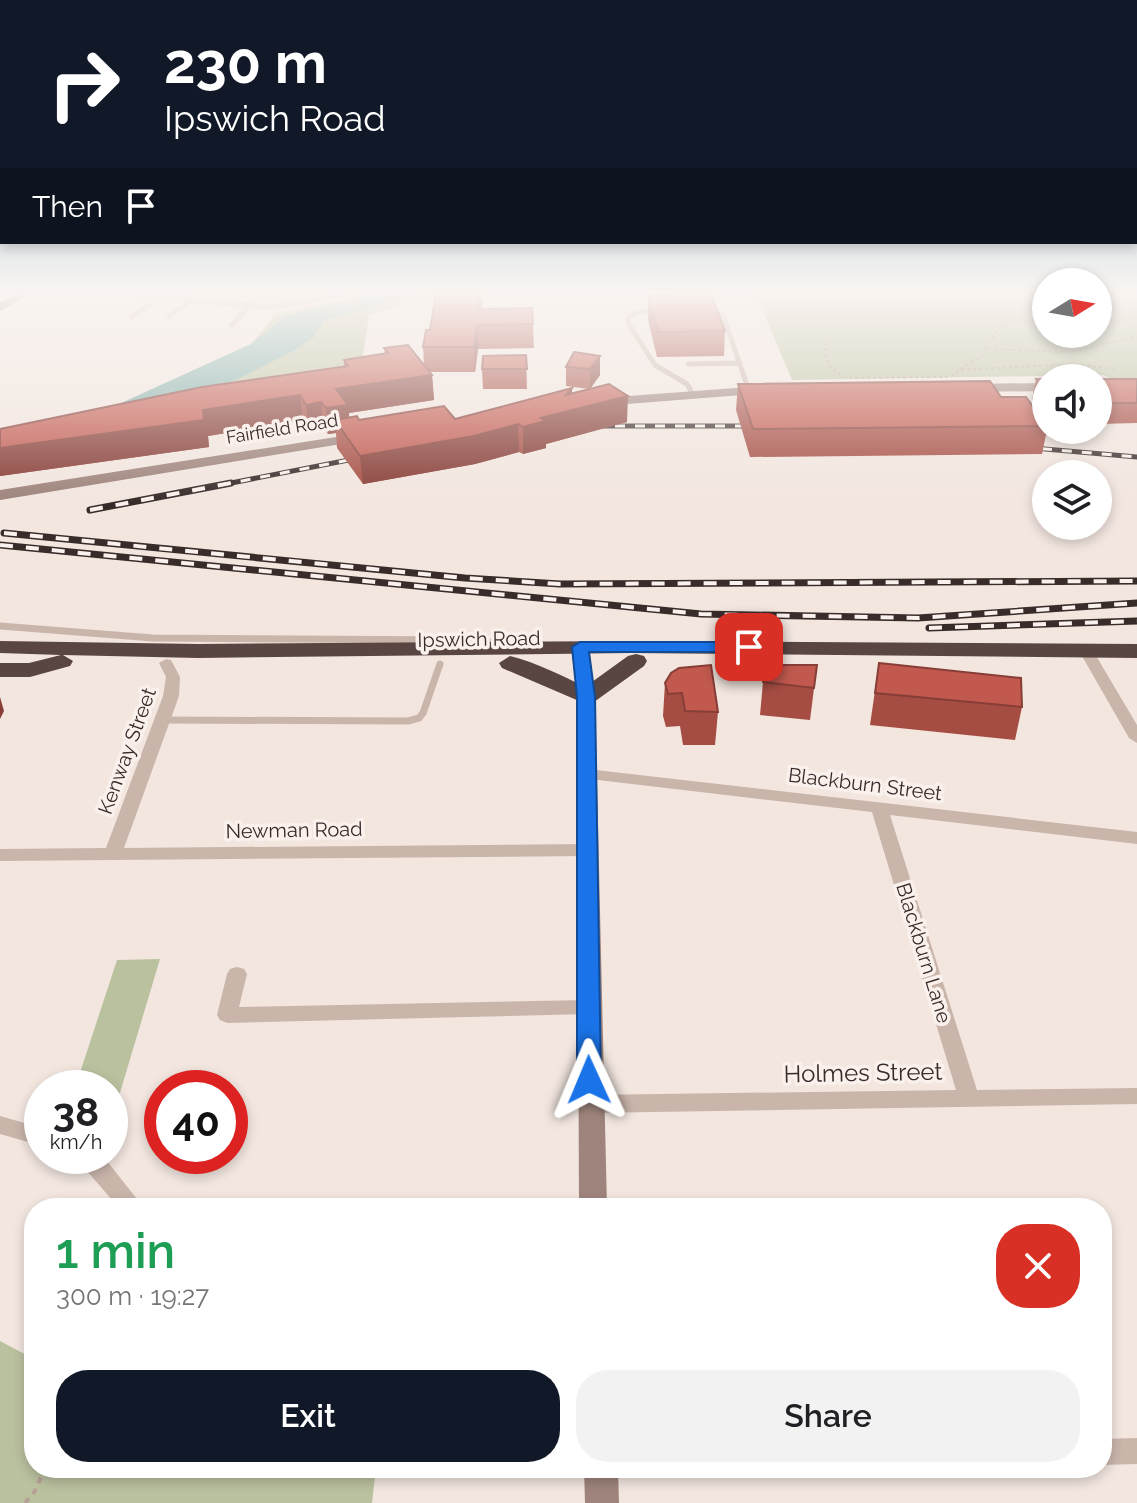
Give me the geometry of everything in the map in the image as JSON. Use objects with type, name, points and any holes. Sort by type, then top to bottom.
[{"type":"highway","name":"Ipswich Road","points":[[0,647],[517,655],[1089,656],[1137,665]]},
{"type":"highway","name":"Ipswich Road","points":[[581,654],[636,661],[1089,656],[1137,651]]},
{"type":"highway","name":"Ipswich Road","points":[[62,661],[440,664],[517,655]]},
{"type":"highway","points":[[517,655],[544,675],[586,697],[636,661]]},
{"type":"highway","points":[[0,660],[62,661]]},
{"type":"highway","points":[[0,670],[30,670],[62,661]]},
{"type":"main road","points":[[953,388],[1032,387]]},
{"type":"main road","points":[[585,403],[774,390]]},
{"type":"main road","name":"Fairfield Road","points":[[1,494],[382,433]]},
{"type":"main road","points":[[581,654],[586,697],[593,1198]]},
{"type":"main road","points":[[601,1478],[602,1503]]},
{"type":"street","points":[[1089,656],[1137,738]]},
{"type":"street","name":"Kenway Street","points":[[113,854],[174,683],[166,663]]},
{"type":"street","name":"Blackburn Street","points":[[587,774],[1137,838]]},
{"type":"street","name":"Blackburn Lane","points":[[879,808],[969,1098]]},
{"type":"street","name":"Newman Road","points":[[0,855],[588,850]]},
{"type":"street","points":[[237,974],[227,1015],[588,1007]]},
{"type":"street","name":"Holmes Street","points":[[590,1104],[1137,1096]]},
{"type":"street","points":[[0,1125],[24,1132]]},
{"type":"street","points":[[105,1174],[125,1198]]},
{"type":"street","points":[[1112,1452],[1137,1451]]},
{"type":"lane","points":[[654,363],[687,384],[693,395]]},
{"type":"lane","points":[[688,364],[733,363]]},
{"type":"lane","points":[[740,363],[749,391]]},
{"type":"lane","name":"Ipswich Road","points":[[0,626],[114,637],[474,640],[517,655]]},
{"type":"lane","points":[[162,720],[408,721],[419,718],[423,713],[440,664]]},
{"type":"path","points":[[828,363],[838,376],[942,377],[952,376],[971,363]]},
{"type":"path","points":[[960,370],[1074,364],[1114,369]]},
{"type":"path","points":[[25,1503],[41,1478]]},
{"type":"green space","points":[[209,363],[356,363],[326,392],[0,432],[115,406]]},
{"type":"green space","points":[[785,363],[1137,363],[1137,378],[1112,379],[1112,364],[1032,364],[1032,376],[792,380]]},
{"type":"green space","points":[[160,959],[127,1070],[81,1070],[117,960]]},
{"type":"green space","points":[[0,1341],[24,1354],[24,1478],[375,1478],[372,1503],[0,1503]]},
{"type":"water","points":[[209,363],[269,363],[238,379],[170,403],[0,432],[115,406]]},
{"type":"building","points":[[346,363],[423,363],[432,375],[336,389],[348,405],[326,408],[321,402],[306,405],[300,395],[203,410],[204,420],[0,448],[0,429],[202,387],[348,366]]},
{"type":"building","points":[[482,363],[527,363],[527,369],[482,369]]},
{"type":"building","points":[[568,363],[595,363],[590,369],[566,367]]},
{"type":"building","points":[[1112,379],[1137,379],[1137,403],[1112,403]]},
{"type":"building","points":[[990,381],[1001,397],[1026,397],[1032,405],[1032,426],[753,429],[738,384]]},
{"type":"building","points":[[609,384],[628,396],[541,418],[546,421],[523,427],[518,424],[474,436],[360,456],[335,420],[357,416],[359,420],[444,406],[455,419],[572,388],[566,395]]},
{"type":"building","points":[[879,663],[1021,678],[1022,707],[875,693]]},
{"type":"building","points":[[711,665],[718,712],[685,711],[682,693],[668,694],[665,683],[671,673],[679,668]]},
{"type":"building","points":[[766,665],[817,665],[814,688],[763,682]]},
{"type":"railway","points":[[595,426],[763,426]]},
{"type":"railway","points":[[1022,447],[1137,457]]},
{"type":"railway","points":[[221,485],[369,456]]},
{"type":"railway","points":[[90,510],[231,483]]},
{"type":"railway","points":[[4,533],[465,578],[560,584],[1137,581]]},
{"type":"railway","points":[[0,545],[701,614],[918,618],[1137,603]]},
{"type":"railway","points":[[929,628],[1137,621]]},
{"type":"route","points":[[589,1080],[586,697],[580,647],[749,647]]}]
